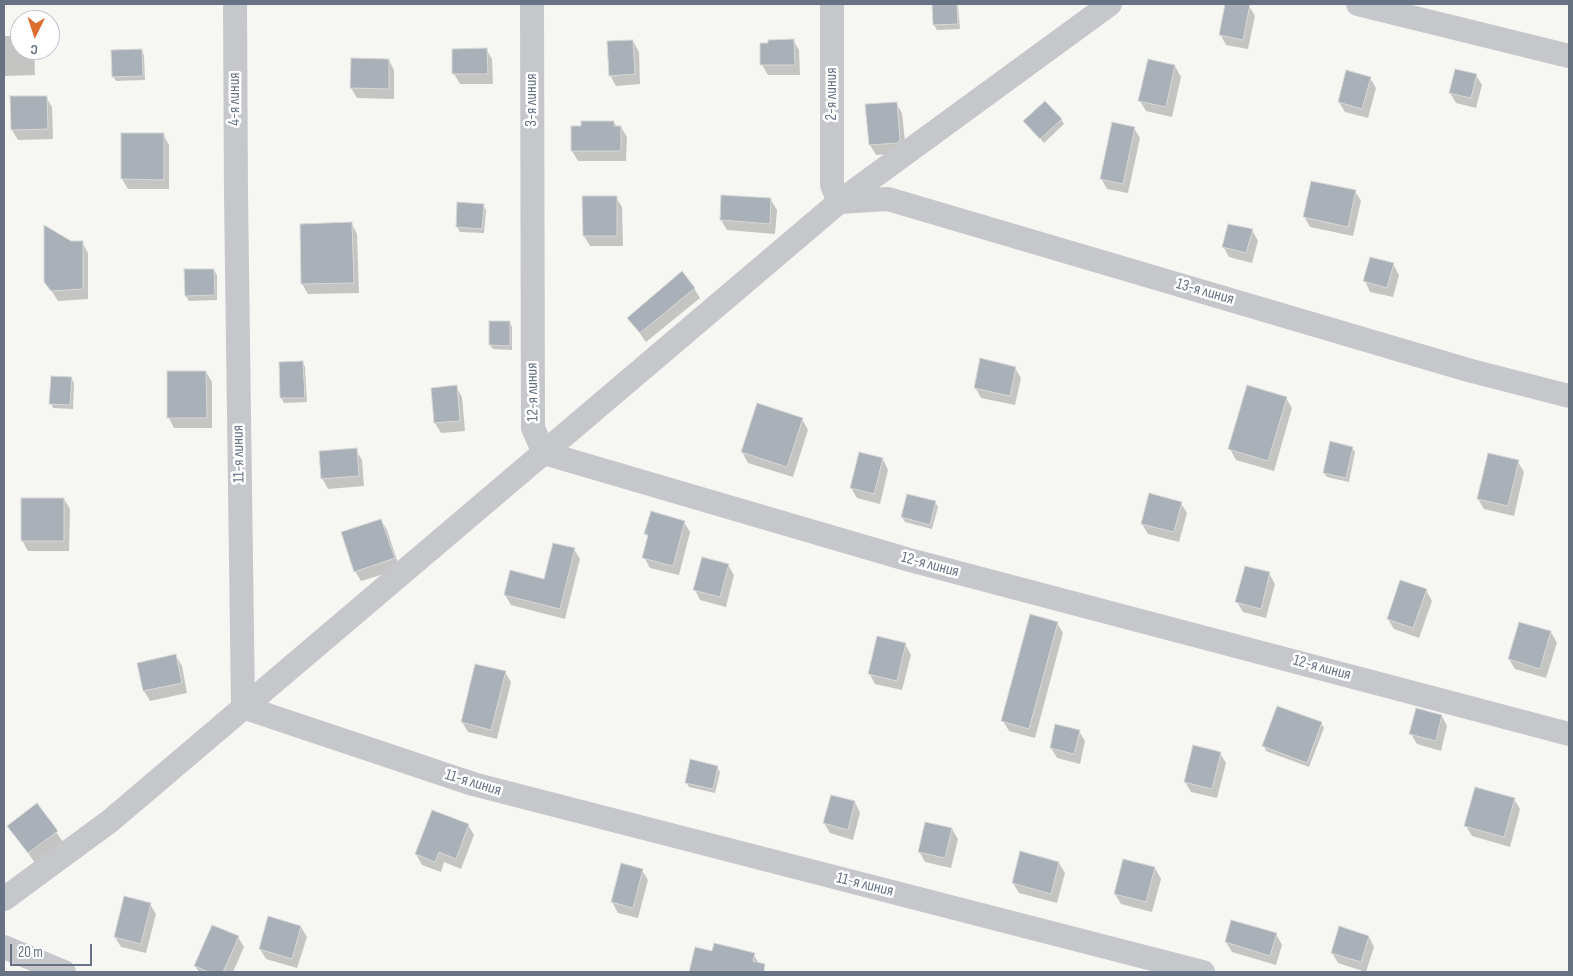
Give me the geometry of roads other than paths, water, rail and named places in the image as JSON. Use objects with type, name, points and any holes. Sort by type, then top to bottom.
[{"type":"street","name":"4-я линия","points":[[235,4],[236,195]]},
{"type":"street","name":"3-я линия","points":[[532,4],[532,196]]},
{"type":"street","name":"2-я линия","points":[[832,4],[835,193]]},
{"type":"street","points":[[4,899],[110,821],[544,453],[835,193],[1110,4]]},
{"type":"street","points":[[1358,4],[1569,56]]},
{"type":"street","name":"13-я линия","points":[[835,193],[888,199],[1468,370],[1569,396]]},
{"type":"street","name":"11-я линия","points":[[236,195],[243,707],[473,784],[1203,972]]},
{"type":"street","name":"12-я линия","points":[[532,196],[533,428],[544,453],[906,558],[1569,734]]},
{"type":"street","points":[[4,947],[64,972]]}]
